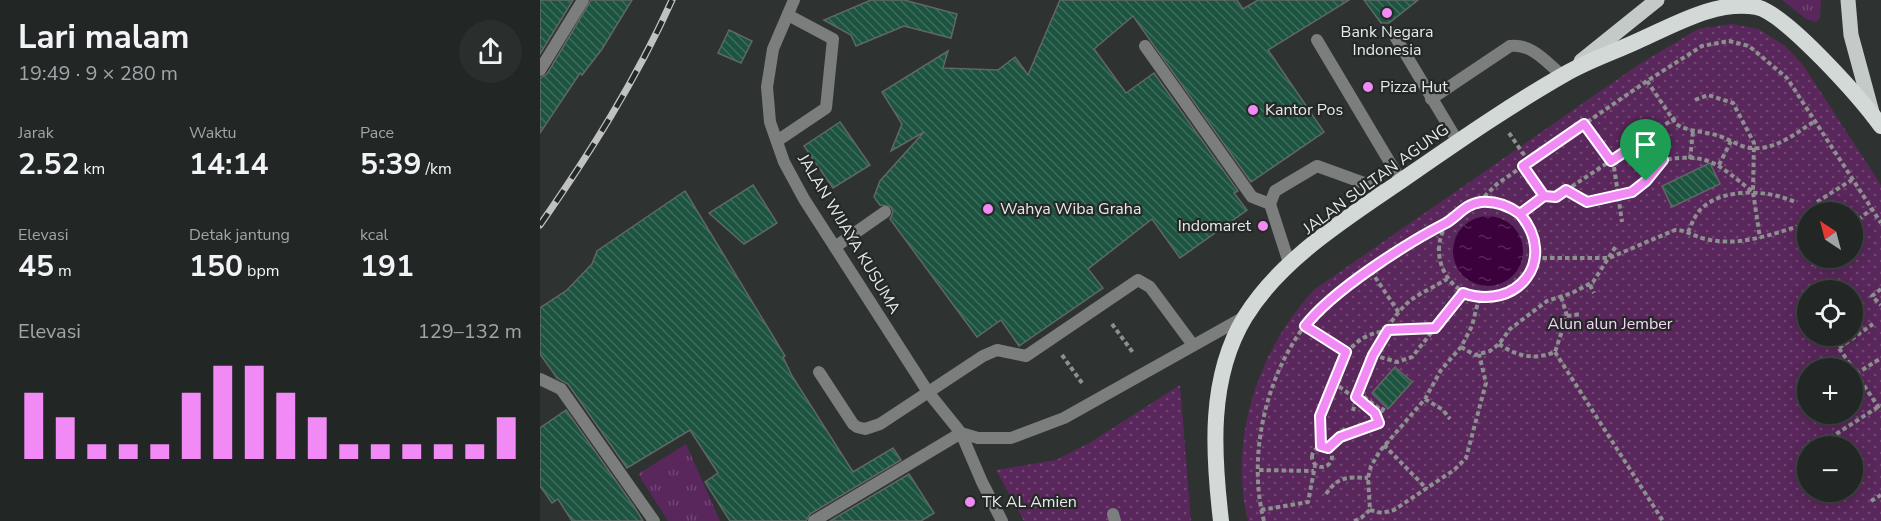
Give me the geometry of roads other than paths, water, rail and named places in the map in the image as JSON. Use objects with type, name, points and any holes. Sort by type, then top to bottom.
[{"type":"highway","name":"JALAN SULTAN AGUNG","points":[[1221,521],[1215,412],[1232,342],[1246,316],[1269,286],[1352,214],[1497,116],[1565,74],[1714,9],[1757,7],[1787,24],[1877,121]]},
{"type":"main road","points":[[1565,74],[1657,0]]},
{"type":"main road","points":[[1848,0],[1851,35],[1877,121]]},
{"type":"street","points":[[540,70],[583,0]]},
{"type":"street","name":"JALAN WIJAYA KUSUMA","points":[[794,0],[773,49],[767,87],[770,122],[784,162],[804,199],[928,392],[961,433],[1002,521]]},
{"type":"street","points":[[777,141],[826,108],[833,39],[788,15]]},
{"type":"street","points":[[1393,33],[1458,142]]},
{"type":"street","points":[[1317,40],[1401,181]]},
{"type":"street","points":[[1431,99],[1510,46],[1519,45],[1532,50],[1565,74]]},
{"type":"street","points":[[1145,46],[1252,196],[1270,204]]},
{"type":"street","points":[[1290,266],[1270,204],[1275,191],[1317,166],[1386,192]]},
{"type":"street","points":[[835,247],[885,212]]},
{"type":"street","points":[[819,372],[856,427],[865,429],[880,424],[983,356],[997,350],[1026,356],[1134,281],[1144,281],[1193,345]]},
{"type":"street","points":[[814,521],[961,433],[978,438],[1011,438],[1064,418],[1246,316]]},
{"type":"street","points":[[540,379],[561,389],[654,521]]},
{"type":"water","points":[[1488,216],[1501,219],[1513,226],[1520,238],[1523,251],[1520,264],[1513,276],[1501,283],[1488,286],[1475,283],[1463,276],[1456,264],[1453,251],[1456,238],[1463,226],[1475,219]]},
{"type":"railway","points":[[540,225],[611,116],[672,0]]},
{"type":"place","name":"Bank Negara Indonesia","points":[[1387,13]]},
{"type":"place","name":"Pizza Hut","points":[[1368,87]]},
{"type":"place","name":"Kantor Pos","points":[[1253,110]]},
{"type":"place","name":"Wahya Wiba Graha","points":[[988,209]]},
{"type":"place","name":"Indomaret","points":[[1263,226]]},
{"type":"place","name":"TK AL Amien","points":[[970,502]]},
{"type":"park label","name":"Alun alun Jember","points":[[1610,324]]}]
